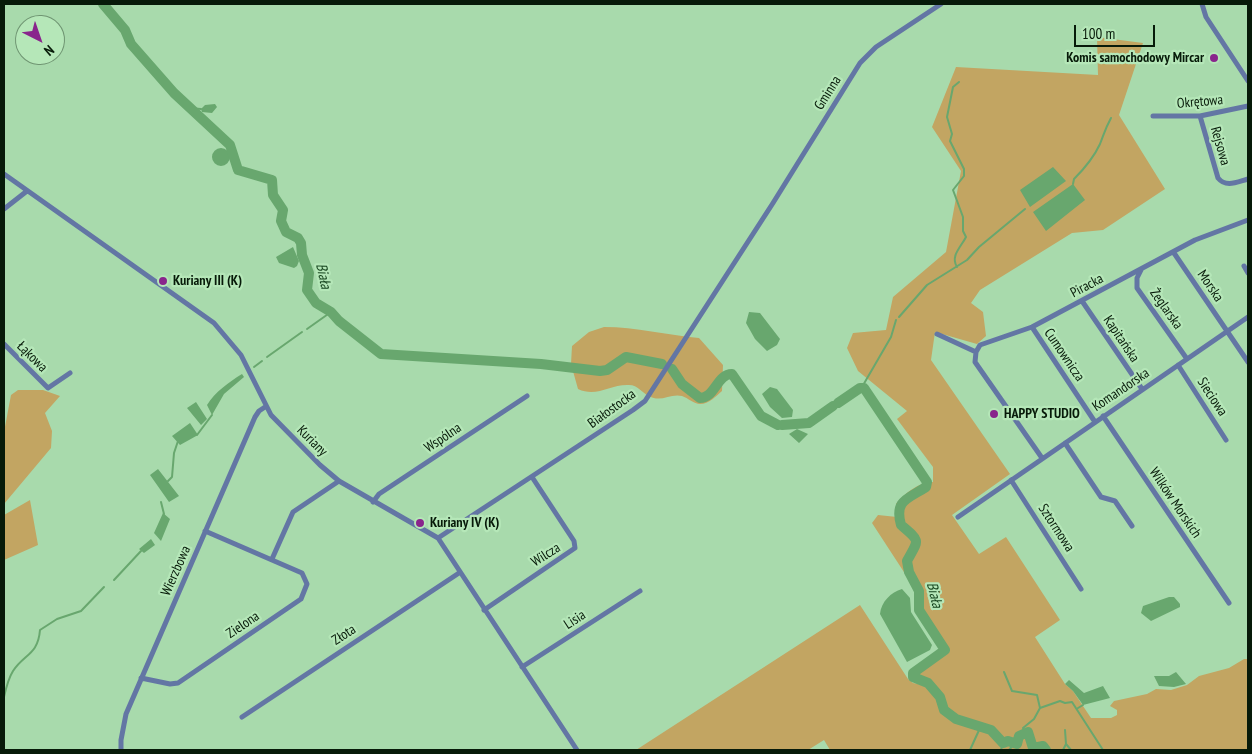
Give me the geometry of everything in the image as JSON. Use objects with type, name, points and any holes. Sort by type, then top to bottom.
[{"type":"street","name":"Gminna","points":[[762,221],[860,62],[876,47],[941,4]]},
{"type":"street","points":[[1202,4],[1206,17],[1248,81]]},
{"type":"street","name":"Okrętowa","points":[[1153,116],[1200,116],[1248,106]]},
{"type":"street","name":"Rejsowa","points":[[1200,116],[1218,178],[1224,184],[1248,179]]},
{"type":"street","name":"Kuriany","points":[[4,174],[214,322],[241,355],[265,407],[320,465],[339,481],[438,538]]},
{"type":"street","points":[[4,208],[27,191]]},
{"type":"street","name":"Piracka","points":[[976,352],[984,343],[1032,326],[1174,253],[1195,240],[1248,220]]},
{"type":"street","name":"Białostocka","points":[[438,538],[645,400],[762,221]]},
{"type":"street","name":"Morska","points":[[1174,253],[1248,362]]},
{"type":"street","points":[[1244,266],[1248,273]]},
{"type":"street","name":"Żeglarska","points":[[1141,270],[1137,278],[1137,288],[1187,359]]},
{"type":"street","name":"Kapitańska","points":[[1082,301],[1142,389]]},
{"type":"street","name":"Komandorska","points":[[958,517],[1248,317]]},
{"type":"street","name":"Cumownicza","points":[[1032,326],[1095,422]]},
{"type":"street","points":[[937,334],[976,352],[974,357],[978,365],[1042,458]]},
{"type":"street","name":"Łąkowa","points":[[4,344],[48,388],[70,373]]},
{"type":"street","name":"Sieciowa","points":[[1178,365],[1226,440]]},
{"type":"street","name":"Wspólna","points":[[373,502],[379,494],[527,396]]},
{"type":"street","name":"Wierzbowa","points":[[121,750],[123,724],[141,678],[255,418],[265,407]]},
{"type":"street","name":"Wilków Morskich","points":[[1103,416],[1229,603]]},
{"type":"street","points":[[1065,443],[1101,496],[1115,500],[1132,526]]},
{"type":"street","name":"Wilcza","points":[[484,610],[575,548],[574,541],[532,477]]},
{"type":"street","name":"Sztormowa","points":[[1011,480],[1081,588]]},
{"type":"street","points":[[272,559],[293,512],[339,481]]},
{"type":"street","name":"Zielona","points":[[141,678],[170,684],[178,683],[294,605],[304,591],[307,584],[302,573],[205,532]]},
{"type":"street","points":[[438,538],[459,573],[577,750]]},
{"type":"street","name":"Złota","points":[[242,717],[459,573]]},
{"type":"street","name":"Lisia","points":[[522,667],[640,591]]},
{"type":"shaded area","points":[[1097,37],[1143,43],[1119,115],[1165,189],[1103,230],[1072,233],[980,290],[971,303],[983,312],[986,336],[977,344],[935,332],[931,360],[1010,474],[952,515],[979,554],[1006,537],[1060,620],[1035,637],[1065,684],[1073,691],[1091,718],[1111,718],[1117,715],[1117,710],[1110,706],[1114,701],[1147,694],[1156,689],[1171,690],[1187,685],[1199,676],[1229,668],[1244,659],[1248,659],[1248,750],[830,750],[824,740],[808,750],[636,750],[860,605],[908,679],[913,683],[923,685],[911,675],[945,650],[915,609],[915,589],[872,523],[878,515],[897,517],[896,504],[904,496],[918,486],[933,482],[933,467],[897,419],[907,411],[858,371],[847,348],[853,333],[886,330],[893,297],[946,252],[961,171],[932,127],[956,67],[1098,75]]},
{"type":"shaded area","points":[[215,104],[217,107],[212,113],[202,112],[201,109],[205,105]]},
{"type":"shaded area","points":[[221,148],[227,151],[230,157],[227,163],[221,166],[215,163],[212,157],[215,151]]},
{"type":"shaded area","points":[[1053,167],[1066,181],[1030,207],[1020,190]]},
{"type":"shaded area","points":[[1073,184],[1085,200],[1046,231],[1033,212]]},
{"type":"shaded area","points":[[293,247],[299,261],[297,266],[294,268],[279,263],[276,257]]},
{"type":"shaded area","points":[[749,312],[760,313],[780,339],[777,345],[767,351],[755,339],[746,323]]},
{"type":"shaded area","points":[[604,327],[628,328],[699,338],[723,365],[722,391],[709,401],[700,404],[678,395],[658,399],[653,398],[632,385],[616,386],[591,392],[578,389],[571,364],[572,346],[589,332]]},
{"type":"shaded area","points":[[242,374],[244,377],[224,394],[212,415],[207,405],[210,400],[232,380]]},
{"type":"shaded area","points":[[770,387],[777,389],[793,410],[792,417],[782,418],[770,407],[762,394]]},
{"type":"shaded area","points":[[18,390],[43,390],[60,396],[45,413],[52,431],[51,448],[4,504],[4,432],[11,395]]},
{"type":"shaded area","points":[[196,402],[207,419],[201,425],[187,408]]},
{"type":"shaded area","points":[[190,423],[198,435],[180,445],[172,436]]},
{"type":"shaded area","points":[[797,429],[808,434],[799,443],[789,434]]},
{"type":"shaded area","points":[[158,469],[179,496],[169,502],[150,475]]},
{"type":"shaded area","points":[[30,500],[38,545],[4,560],[4,515]]},
{"type":"shaded area","points":[[163,513],[170,519],[161,541],[154,533]]},
{"type":"shaded area","points":[[151,539],[155,545],[144,553],[139,549]]},
{"type":"shaded area","points":[[902,589],[910,598],[911,612],[932,645],[930,650],[907,662],[880,614],[882,605],[887,598],[894,592]]},
{"type":"shaded area","points":[[1174,597],[1180,604],[1180,607],[1151,621],[1141,613],[1143,606]]},
{"type":"shaded area","points":[[1176,672],[1186,684],[1174,687],[1159,686],[1154,676],[1169,676]]},
{"type":"shaded area","points":[[1069,680],[1084,693],[1103,686],[1110,698],[1083,705],[1073,691],[1065,684]]},
{"type":"waterway","name":"Biała","points":[[103,4],[125,30],[131,44],[174,93],[230,145],[238,170],[272,180],[273,195],[283,210],[281,221],[286,232],[298,238],[301,243],[302,255],[309,273],[307,290],[316,303],[331,312],[339,321],[381,354],[541,364],[600,371],[607,370],[626,357],[662,364]]},
{"type":"waterway","points":[[957,267],[955,255],[966,237],[963,231],[963,217],[953,190],[964,176],[964,169],[950,141],[952,134],[947,117],[953,87],[959,82]]},
{"type":"waterway","name":"Biała","points":[[189,108],[201,109]]},
{"type":"waterway","points":[[1073,184],[1074,179],[1098,149],[1111,118]]},
{"type":"waterway","points":[[899,317],[927,285],[967,260],[979,247],[1025,209]]},
{"type":"waterway","points":[[307,329],[331,312]]},
{"type":"waterway","points":[[862,387],[891,337],[896,320]]},
{"type":"waterway","points":[[267,357],[302,332]]},
{"type":"waterway","points":[[254,367],[262,361]]},
{"type":"waterway","name":"Biała","points":[[672,369],[682,384],[700,398],[705,397],[723,378],[732,374],[761,416],[778,425]]},
{"type":"waterway","name":"Biała","points":[[838,403],[860,388],[864,388],[927,482],[926,487],[904,501],[899,510],[899,517],[901,525],[916,541],[907,561],[909,572],[919,591],[919,610],[945,650],[913,673],[913,677],[928,683],[940,697],[944,710],[956,719],[991,730],[1003,743],[1008,741],[1017,744],[1019,736],[1028,732],[1033,748],[1043,746],[1046,750]]},
{"type":"waterway","name":"Biała","points":[[782,425],[809,423],[833,406]]},
{"type":"waterway","points":[[197,435],[212,415]]},
{"type":"waterway","points":[[168,481],[172,477],[174,453],[178,441]]},
{"type":"waterway","points":[[161,502],[164,514]]},
{"type":"waterway","points":[[114,580],[141,551]]},
{"type":"waterway","points":[[4,697],[11,674],[36,645],[40,630],[57,619],[81,611],[104,587]]},
{"type":"waterway","points":[[1004,672],[1012,691],[1037,695],[1040,708]]},
{"type":"waterway","points":[[1025,732],[1023,728],[1034,719],[1040,708],[1060,701],[1065,703],[1072,702],[1103,750]]},
{"type":"waterway","points":[[1078,708],[1083,705]]},
{"type":"waterway","points":[[970,750],[980,728]]},
{"type":"waterway","points":[[1065,730],[1066,744],[1071,750]]},
{"type":"waterway","name":"Biała","points":[[1001,750],[1003,743]]},
{"type":"waterway","points":[[1009,750],[1014,744]]},
{"type":"waterway","points":[[1058,750],[1063,750],[1066,744]]},
{"type":"place","name":"Komis samochodowy Mircar","points":[[1214,58]]},
{"type":"place","name":"Kuriany III (K)","points":[[163,281]]},
{"type":"place","name":"HAPPY STUDIO","points":[[994,414]]},
{"type":"place","name":"Kuriany IV (K)","points":[[420,523]]}]
